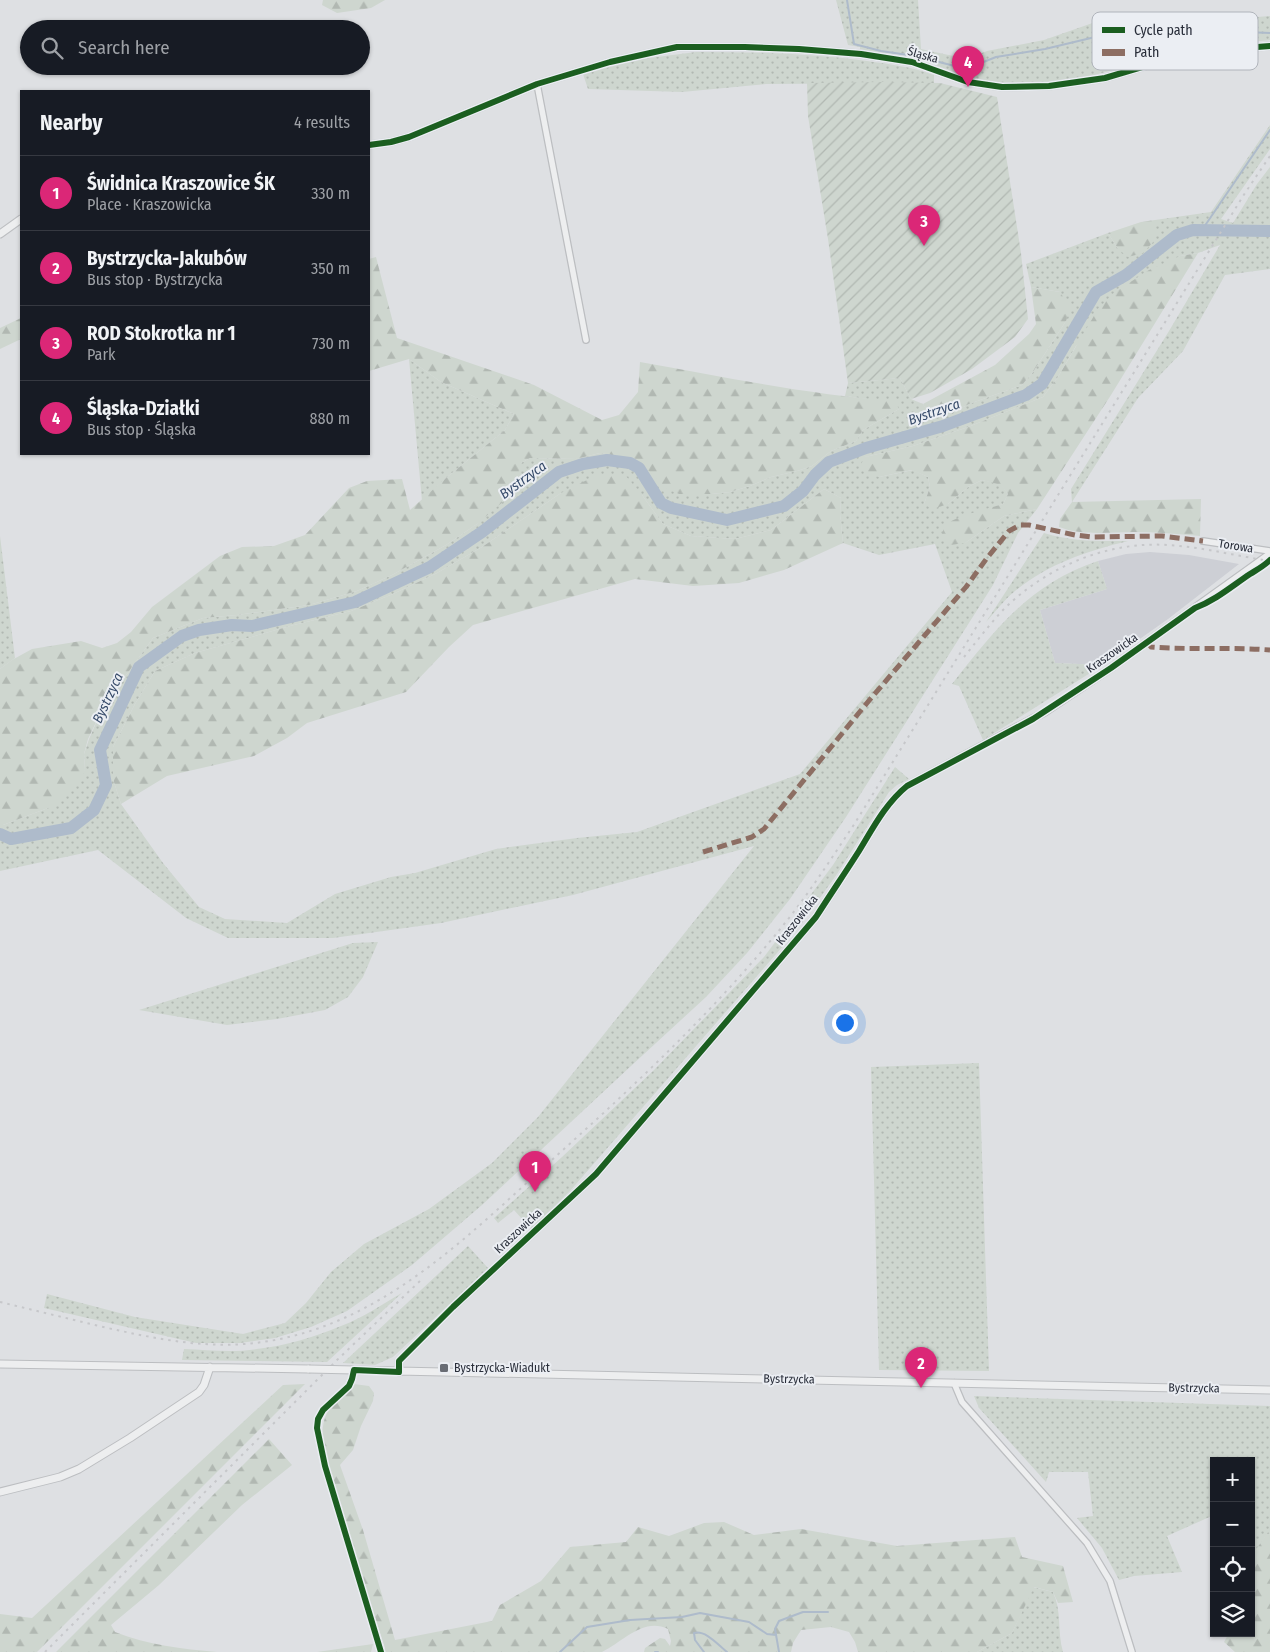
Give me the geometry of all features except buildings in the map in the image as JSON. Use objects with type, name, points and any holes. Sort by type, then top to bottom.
[{"type":"street","name":"Śląska","points":[[370,145],[409,137],[537,84],[610,62],[677,47],[799,49],[860,54],[912,62],[973,83],[1002,87],[1049,86],[1105,78],[1131,70]]},
{"type":"street","points":[[537,84],[586,340]]},
{"type":"street","points":[[0,234],[20,220]]},
{"type":"street","name":"Torowa","points":[[1202,541],[1270,552]]},
{"type":"street","name":"Kraszowicka","points":[[399,1372],[399,1361],[446,1313],[596,1174],[816,916],[886,807],[897,794],[907,786],[1045,712],[1111,668],[1270,552]]},
{"type":"street","name":"Bystrzycka","points":[[0,1364],[1270,1390]]},
{"type":"street","points":[[0,1492],[60,1477],[86,1465],[199,1392],[204,1385],[210,1367]]},
{"type":"street","points":[[354,1370],[349,1386],[323,1410],[318,1419],[317,1428],[325,1466],[381,1652]]},
{"type":"street","points":[[954,1383],[962,1402],[1087,1543],[1110,1581],[1132,1652]]},
{"type":"shaded area","points":[[1150,552],[1189,555],[1239,564],[1168,619],[1103,665],[1055,663],[1040,610],[1107,589],[1098,561],[1126,554]]},
{"type":"green space","points":[[323,0],[385,0],[371,8],[337,13],[322,5]]},
{"type":"green space","points":[[836,0],[918,0],[921,49],[967,59],[987,51],[1044,40],[1092,23],[1092,70],[1113,70],[1079,79],[1041,83],[999,83],[976,80],[908,55],[860,50],[860,47],[848,45]]},
{"type":"green space","points":[[1270,16],[1270,40],[1258,41],[1258,17]]},
{"type":"green space","points":[[696,52],[824,56],[867,61],[926,72],[934,75],[934,83],[766,84],[682,92],[588,89],[583,74],[641,59]]},
{"type":"green space","points":[[807,83],[940,83],[997,97],[1021,253],[1028,319],[1015,337],[972,369],[930,393],[911,399],[900,378],[848,383],[828,239],[808,116]]},
{"type":"green space","points":[[1270,125],[1270,149],[1221,219],[1233,223],[1270,167],[1270,269],[1225,275],[1183,351],[1138,398],[1072,502],[1071,489],[1220,245],[1198,253],[1180,256],[1076,346],[1058,377],[1043,397],[968,427],[913,446],[865,457],[879,477],[913,470],[928,477],[930,487],[924,504],[948,504],[968,487],[982,480],[1001,484],[1008,494],[1003,504],[985,510],[965,543],[1004,516],[1037,509],[1018,533],[993,585],[846,817],[790,899],[747,953],[706,997],[482,1205],[412,1265],[347,1311],[311,1327],[275,1338],[240,1343],[196,1343],[44,1308],[47,1294],[135,1317],[243,1334],[285,1323],[306,1303],[331,1272],[364,1244],[429,1209],[492,1163],[538,1117],[754,846],[573,895],[441,923],[333,938],[228,938],[186,918],[98,850],[0,871],[0,825],[48,808],[85,770],[84,754],[100,714],[153,638],[203,618],[309,605],[357,591],[392,575],[446,545],[477,524],[521,463],[530,458],[576,459],[600,453],[634,458],[679,494],[711,494],[730,492],[771,477],[812,466],[831,451],[856,441],[863,430],[899,409],[867,399],[845,396],[848,383],[900,378],[911,399],[923,404],[932,418],[948,415],[969,404],[1022,385],[1033,372],[1066,321],[1060,292],[1031,287],[1026,264],[1108,233],[1118,249],[1155,240],[1155,220],[1211,212]],"holes":[[[824,489],[841,498],[840,514],[843,543],[879,555],[935,544],[952,592],[800,774],[637,832],[496,849],[415,873],[391,877],[335,894],[287,923],[225,919],[199,907],[163,863],[121,804],[113,779],[113,747],[135,704],[155,671],[195,653],[351,611],[393,594],[437,573],[482,547],[561,493],[642,495],[663,524],[691,536],[735,539],[771,530]]]},
{"type":"green space","points":[[1155,220],[1155,240],[1143,253],[1128,257],[1118,249],[1108,233],[1141,222]]},
{"type":"green space","points":[[1198,253],[1111,395],[1037,509],[1004,516],[965,543],[950,545],[942,534],[945,524],[962,516],[1003,504],[1008,494],[1001,485],[982,480],[968,487],[948,504],[933,509],[924,504],[930,487],[928,477],[912,470],[879,477],[865,473],[860,466],[865,457],[913,446],[968,427],[1043,397],[1058,377],[1098,309],[1115,292],[1149,270],[1180,256]]},
{"type":"green space","points":[[376,257],[397,338],[534,385],[602,420],[619,415],[638,392],[640,362],[799,390],[895,401],[899,409],[863,430],[856,441],[831,451],[812,466],[771,477],[730,492],[679,494],[665,488],[634,459],[600,453],[576,459],[530,458],[521,463],[515,492],[477,524],[446,545],[392,575],[357,591],[309,605],[203,618],[153,638],[100,714],[88,739],[84,754],[85,770],[81,781],[66,796],[48,808],[0,825],[0,669],[32,649],[81,641],[102,648],[117,643],[131,632],[152,607],[220,556],[242,547],[274,546],[305,535],[349,488],[367,481],[402,479],[410,510],[505,430],[514,414],[441,382],[409,359],[370,371],[370,259]]},
{"type":"green space","points":[[1031,287],[1060,292],[1070,308],[1066,321],[1033,372],[1022,385],[969,404],[948,415],[931,418],[923,404],[995,365],[1029,334],[1036,324]]},
{"type":"green space","points":[[20,318],[20,339],[0,349],[0,328]]},
{"type":"green space","points":[[409,359],[441,382],[514,414],[505,430],[446,478],[422,501]]},
{"type":"green space","points":[[625,475],[663,524],[691,536],[735,539],[771,530],[824,489],[841,498],[840,514],[843,543],[784,570],[739,583],[693,586],[635,579],[473,625],[406,692],[307,723],[287,738],[254,756],[167,776],[121,804],[113,779],[113,747],[135,704],[155,671],[195,653],[351,611],[393,594],[437,573],[482,547],[561,493],[595,476]]},
{"type":"green space","points":[[1201,499],[1200,536],[1150,532],[1086,533],[1059,527],[1060,519],[1072,502]]},
{"type":"green space","points":[[1044,533],[1096,541],[1128,541],[1083,554],[1041,573],[1003,602],[986,622]]},
{"type":"green space","points":[[0,536],[15,658],[0,669]]},
{"type":"green space","points":[[1098,561],[1107,589],[1040,610],[1055,663],[1103,665],[983,740],[959,686],[952,684],[983,645],[1015,611],[1052,582]]},
{"type":"green space","points":[[895,767],[909,779],[897,785],[889,792],[837,874],[797,930],[570,1191],[531,1229],[514,1210],[498,1223],[494,1218],[654,1070],[764,957],[833,865]]},
{"type":"green space","points":[[378,942],[363,977],[348,997],[325,1010],[277,1019],[227,1025],[139,1010],[353,943]]},
{"type":"green space","points":[[979,1063],[989,1371],[879,1370],[871,1067]]},
{"type":"green space","points":[[468,1246],[488,1268],[393,1357],[375,1365],[343,1363]]},
{"type":"green space","points":[[402,1293],[327,1362],[182,1360],[184,1349],[239,1351],[278,1346],[310,1337],[357,1319]]},
{"type":"green space","points":[[305,1384],[37,1652],[0,1652],[0,1614],[32,1618],[283,1385]]},
{"type":"green space","points":[[354,1384],[369,1386],[374,1393],[373,1401],[361,1426],[353,1450],[340,1465],[363,1530],[395,1640],[492,1621],[500,1605],[541,1581],[570,1547],[626,1542],[638,1527],[669,1536],[704,1523],[724,1522],[754,1535],[801,1529],[897,1546],[1015,1537],[1022,1557],[1063,1566],[1073,1602],[1058,1603],[1053,1592],[1034,1587],[1012,1633],[977,1652],[858,1652],[849,1632],[831,1627],[801,1630],[793,1643],[791,1652],[644,1652],[645,1648],[660,1638],[665,1639],[670,1646],[671,1641],[668,1629],[650,1626],[634,1632],[602,1652],[384,1652],[385,1648],[323,1447],[322,1435],[325,1417],[333,1404]]},
{"type":"green space","points":[[974,1396],[1270,1406],[1270,1535],[1268,1533],[1255,1551],[1255,1457],[1210,1457],[1210,1517],[1167,1536],[1182,1572],[1134,1576],[1119,1580],[1102,1548],[1077,1518],[1093,1516],[1088,1472],[1049,1472],[1046,1482],[979,1408]]},
{"type":"green space","points":[[269,1439],[292,1465],[242,1505],[159,1585],[111,1625],[115,1632],[140,1640],[178,1648],[217,1652],[56,1652]]},
{"type":"green space","points":[[1268,1532],[1270,1535],[1270,1652],[1235,1652],[1224,1642],[1227,1637],[1255,1637],[1255,1551]]},
{"type":"green space","points":[[1033,1587],[1053,1592],[1058,1606],[1063,1652],[977,1652],[1012,1633]]},
{"type":"green space","points":[[373,1644],[371,1652],[317,1652]]},
{"type":"waterway","points":[[847,0],[854,44],[908,55]]},
{"type":"waterway","points":[[1258,33],[1270,33]]},
{"type":"waterway","points":[[916,56],[966,69],[996,57],[1045,49],[1092,38]]},
{"type":"waterway","points":[[1202,230],[1270,130]]},
{"type":"waterway","name":"Bystrzyca","points":[[0,834],[11,839],[71,828],[94,810],[106,785],[100,750],[139,667],[182,636],[199,630],[232,625],[252,626],[355,602],[430,567],[482,532],[559,472],[583,464],[607,460],[630,463],[639,468],[661,503],[671,508],[727,520],[784,506],[803,491],[815,475],[829,462],[866,448],[943,426],[1026,395],[1042,384],[1096,292],[1126,275],[1177,235],[1193,230],[1270,231]]},
{"type":"waterway","points":[[779,1652],[775,1629],[779,1621],[803,1612],[828,1612]]},
{"type":"waterway","points":[[560,1652],[587,1627],[630,1620],[682,1617],[700,1613],[749,1622],[767,1634],[776,1635]]},
{"type":"waterway","points":[[704,1652],[695,1640],[694,1633],[707,1636],[727,1652]]},
{"type":"railway","points":[[0,1302],[163,1339],[226,1345],[269,1341],[311,1331],[351,1315],[388,1295],[458,1244],[491,1216],[614,1104],[672,1048],[755,959],[801,903],[855,823],[1245,193],[1270,156]]},
{"type":"railway","points":[[964,657],[1003,610],[1038,581],[1058,569],[1100,552],[1123,547],[1168,545],[1270,561]]},
{"type":"railway","points":[[45,1652],[336,1361],[421,1280]]},
{"type":"marked path","points":[[703,852],[752,837],[764,829],[867,703],[966,587],[1009,531],[1020,525],[1029,525],[1091,537],[1162,536],[1203,541]]},
{"type":"marked path","points":[[1147,642],[1151,647],[1270,650]]},
{"type":"cycle path","points":[[1258,47],[1270,46]]},
{"type":"cycle path","points":[[370,145],[409,137],[537,84],[610,62],[677,47],[799,49],[861,54],[912,62],[968,82],[1002,87],[1049,86],[1105,78],[1132,70]]},
{"type":"cycle path","points":[[381,1652],[325,1466],[317,1428],[318,1419],[323,1410],[349,1386],[354,1370],[399,1372],[399,1361],[453,1307],[596,1174],[816,917],[880,816],[899,793],[907,786],[1033,719],[1111,668],[1195,608],[1217,597],[1270,560]]},
{"type":"place","name":"Śląska-Działki","points":[[968,87]]},
{"type":"place","name":"ROD Stokrotka nr 1","points":[[924,246]]},
{"type":"place","name":"Świdnica Kraszowice ŚK","points":[[535,1192]]},
{"type":"place","name":"Bystrzycka-Wiadukt","points":[[444,1368]]},
{"type":"place","name":"Bystrzycka-Jakubów","points":[[921,1388]]}]
